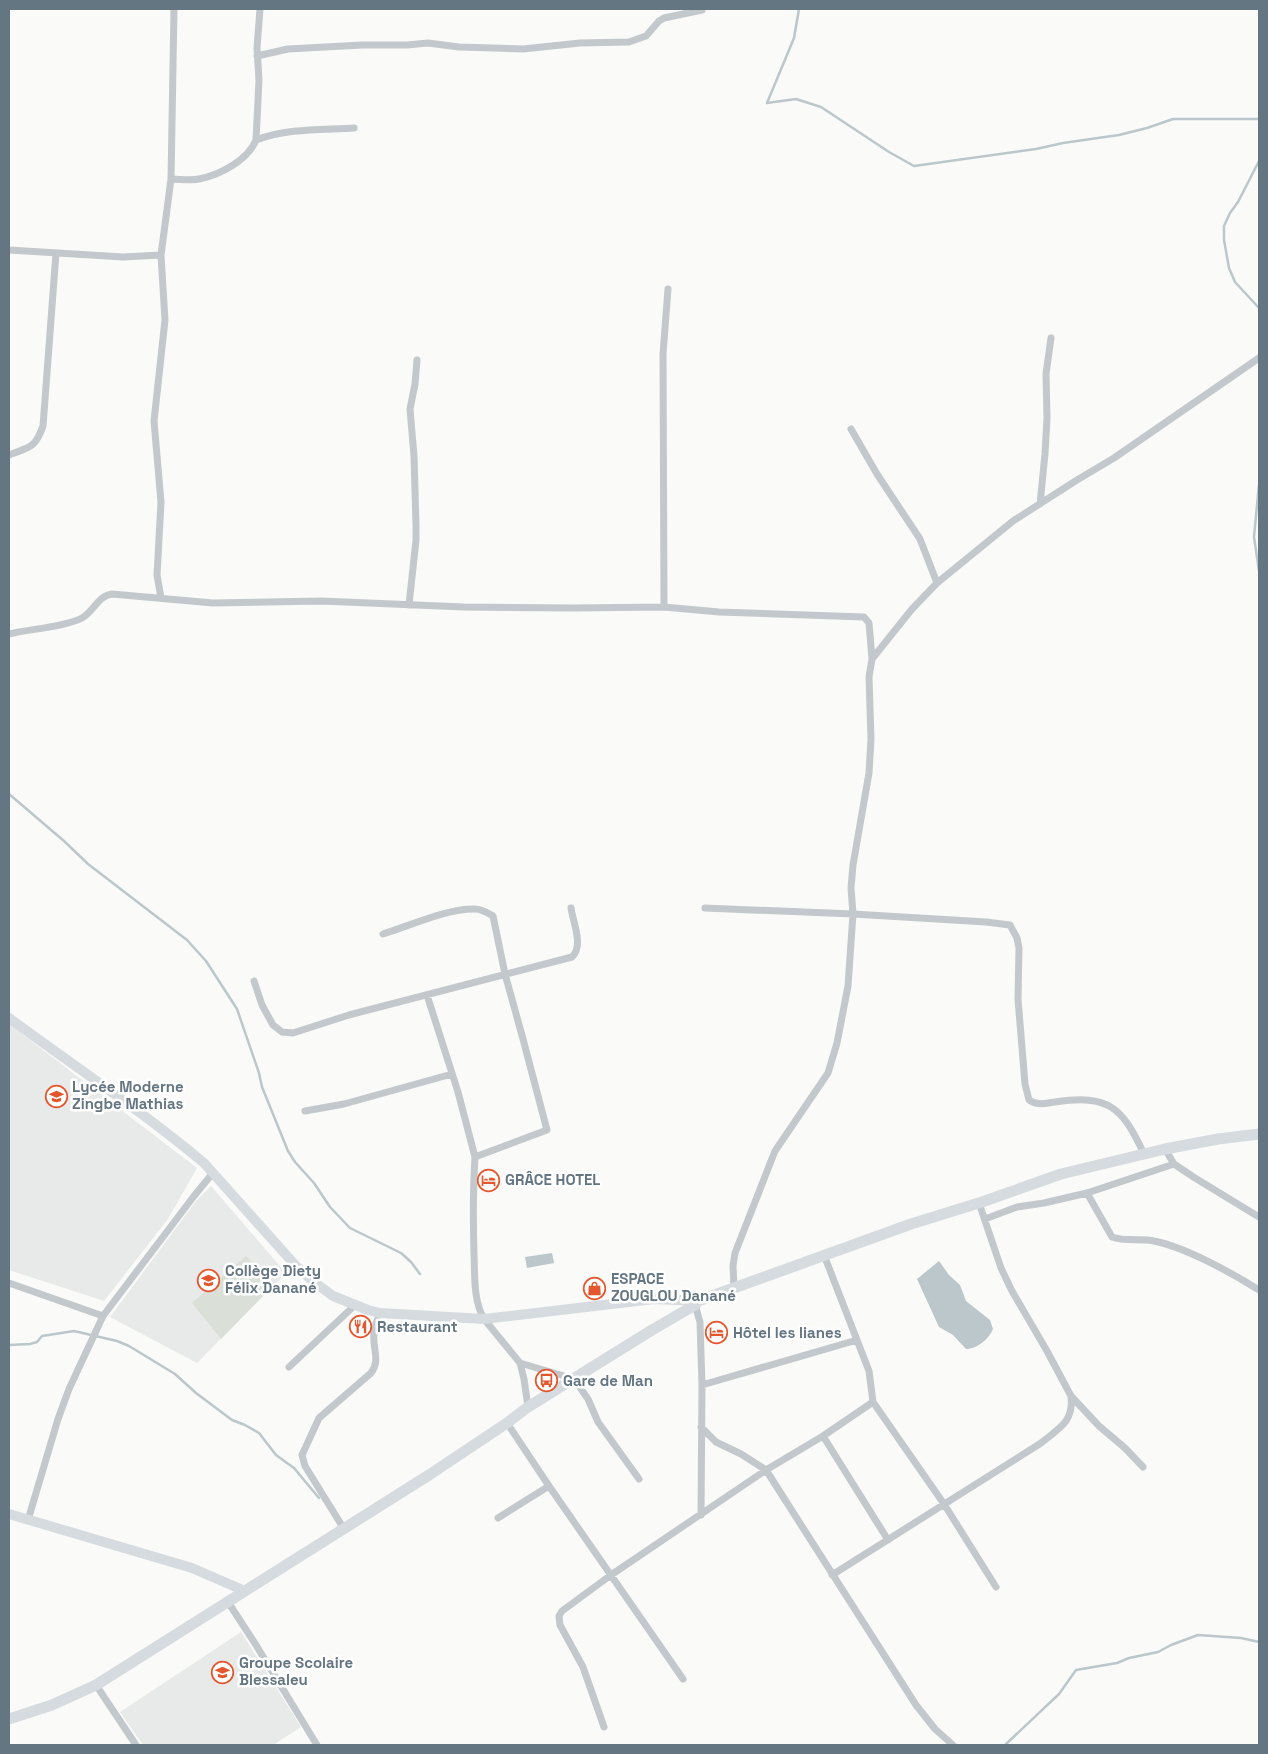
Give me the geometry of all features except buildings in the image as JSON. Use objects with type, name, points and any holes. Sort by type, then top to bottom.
[{"type":"main road","points":[[9,1719],[52,1705],[96,1685],[429,1475],[528,1407],[696,1303],[734,1287],[911,1224],[979,1203],[1061,1174],[1165,1149],[1218,1139],[1259,1134]]},
{"type":"street","points":[[161,598],[157,575],[161,509],[154,421],[165,320],[161,255],[170,179],[174,9]]},
{"type":"street","points":[[170,179],[193,180],[215,174],[242,158],[254,146],[256,140],[259,80],[257,56],[260,9]]},
{"type":"street","points":[[257,56],[288,49],[362,45],[428,43],[459,47],[517,50],[580,43],[629,42],[646,36],[661,19],[702,10]]},
{"type":"street","points":[[256,140],[294,131],[354,128]]},
{"type":"street","points":[[9,250],[123,257],[161,255]]},
{"type":"street","points":[[9,455],[27,449],[36,443],[43,426],[56,253]]},
{"type":"street","points":[[664,606],[663,354],[668,289]]},
{"type":"street","points":[[1040,504],[1047,418],[1046,374],[1051,338]]},
{"type":"street","points":[[872,659],[917,603],[937,583],[1013,521],[1114,458],[1259,358]]},
{"type":"street","points":[[409,604],[416,532],[414,456],[410,409],[417,360]]},
{"type":"street","points":[[851,429],[876,474],[920,539],[937,583]]},
{"type":"street","points":[[9,634],[75,620],[90,612],[102,598],[108,595],[204,603],[322,601],[464,607],[574,608],[664,606],[719,612],[864,617],[869,623],[872,659],[869,677],[869,773],[852,872],[848,986],[832,1062],[822,1082],[775,1151],[735,1253],[733,1266],[734,1287]]},
{"type":"street","points":[[254,981],[262,1005],[276,1029],[287,1034],[302,1031],[348,1015],[572,957],[576,954],[578,945],[571,908]]},
{"type":"street","points":[[705,908],[852,914],[1010,925],[1017,938],[1019,948],[1018,999],[1025,1084],[1029,1100],[1040,1104],[1078,1099],[1103,1103],[1114,1108],[1125,1118],[1144,1154]]},
{"type":"street","points":[[383,934],[442,915],[468,910],[481,910],[493,916],[505,974],[524,1039],[546,1130],[475,1157]]},
{"type":"street","points":[[427,995],[462,1105],[475,1157],[473,1198],[475,1277],[478,1304],[484,1319],[520,1362],[528,1407]]},
{"type":"street","points":[[9,1018],[154,1123],[204,1163],[296,1266],[334,1296],[354,1306],[380,1313],[484,1319],[654,1299],[696,1303],[700,1322],[702,1385],[701,1515]]},
{"type":"street","points":[[304,1111],[344,1104],[452,1074]]},
{"type":"street","points":[[1165,1149],[1174,1164],[1259,1217]]},
{"type":"street","points":[[985,1219],[1017,1207],[1044,1204],[1087,1193],[1174,1164]]},
{"type":"street","points":[[28,1520],[58,1419],[69,1389],[102,1316],[212,1174]]},
{"type":"street","points":[[1087,1193],[1112,1237],[1153,1241],[1173,1246],[1259,1290]]},
{"type":"street","points":[[979,1203],[1008,1283],[1021,1309],[1048,1351],[1071,1396],[1098,1426],[1125,1448],[1143,1467]]},
{"type":"street","points":[[824,1255],[870,1376],[873,1402],[944,1504],[996,1587]]},
{"type":"street","points":[[9,1283],[102,1316]]},
{"type":"street","points":[[289,1367],[354,1306]]},
{"type":"street","points":[[344,1529],[305,1466],[302,1455],[320,1418],[376,1367],[374,1333],[380,1313]]},
{"type":"street","points":[[702,1385],[857,1340]]},
{"type":"street","points":[[520,1362],[574,1379],[588,1399],[598,1422],[639,1479]]},
{"type":"street","points":[[832,1575],[1041,1443],[1063,1425],[1071,1412],[1071,1396]]},
{"type":"street","points":[[604,1727],[583,1667],[560,1625],[559,1619],[562,1611],[611,1575],[766,1470],[823,1436],[873,1402]]},
{"type":"street","points":[[507,1423],[683,1679]]},
{"type":"street","points":[[701,1427],[716,1442],[741,1454],[766,1470],[916,1705],[953,1745]]},
{"type":"street","points":[[823,1436],[888,1540]]},
{"type":"street","points":[[498,1518],[549,1486]]},
{"type":"street","points":[[9,1514],[192,1568],[245,1591]]},
{"type":"street","points":[[228,1602],[317,1745]]},
{"type":"street","points":[[96,1685],[136,1745]]},
{"type":"shaded area","name":"Lycée Moderne Zingbe Mathias","points":[[9,1024],[197,1168],[168,1219],[104,1301],[9,1270]]},
{"type":"shaded area","name":"Collège Diety Félix Danané","points":[[211,1186],[286,1273],[197,1363],[110,1317],[196,1201]]},
{"type":"shaded area","points":[[552,1253],[554,1263],[527,1268],[525,1257]]},
{"type":"shaded area","points":[[246,1256],[273,1286],[221,1339],[192,1303]]},
{"type":"shaded area","points":[[939,1261],[949,1275],[960,1285],[966,1301],[990,1320],[993,1329],[989,1336],[982,1343],[970,1349],[966,1349],[953,1335],[939,1327],[917,1279]]},
{"type":"shaded area","name":"Groupe Scolaire Blessaleu","points":[[241,1632],[301,1727],[273,1745],[143,1745],[120,1712]]},
{"type":"waterway","points":[[799,9],[794,38],[767,103],[796,99],[821,107],[889,152],[914,166],[1119,135],[1173,119],[1259,119]]},
{"type":"waterway","points":[[1259,161],[1224,226],[1224,240],[1229,268],[1235,282],[1259,308]]},
{"type":"waterway","points":[[1259,484],[1254,537],[1259,571]]},
{"type":"waterway","points":[[9,794],[88,864],[187,940],[206,961],[237,1009],[262,1087],[288,1151],[295,1162],[314,1183],[330,1207],[350,1228],[401,1253],[420,1274]]},
{"type":"waterway","points":[[9,1345],[30,1344],[37,1342],[42,1336],[74,1331],[117,1341],[129,1346],[175,1374],[196,1393],[232,1420],[259,1433],[276,1455],[294,1468],[319,1498]]},
{"type":"waterway","points":[[1005,1745],[1059,1694],[1076,1670],[1117,1663],[1129,1658],[1158,1652],[1198,1635],[1241,1638],[1259,1642]]},
{"type":"place","name":"Lycée Moderne Zingbe Mathias","points":[[56,1096]]},
{"type":"place","name":"GRÂCE HOTEL","points":[[489,1180]]},
{"type":"place","name":"Collège Diety Félix Danané","points":[[209,1280]]},
{"type":"place","name":"ESPACE ZOUGLOU Danané","points":[[595,1288]]},
{"type":"place","name":"Restaurant","points":[[361,1327]]},
{"type":"place","name":"Hôtel les lianes","points":[[717,1333]]},
{"type":"place","name":"Gare de Man","points":[[547,1381]]},
{"type":"place","name":"Groupe Scolaire Blessaleu","points":[[223,1672]]}]
